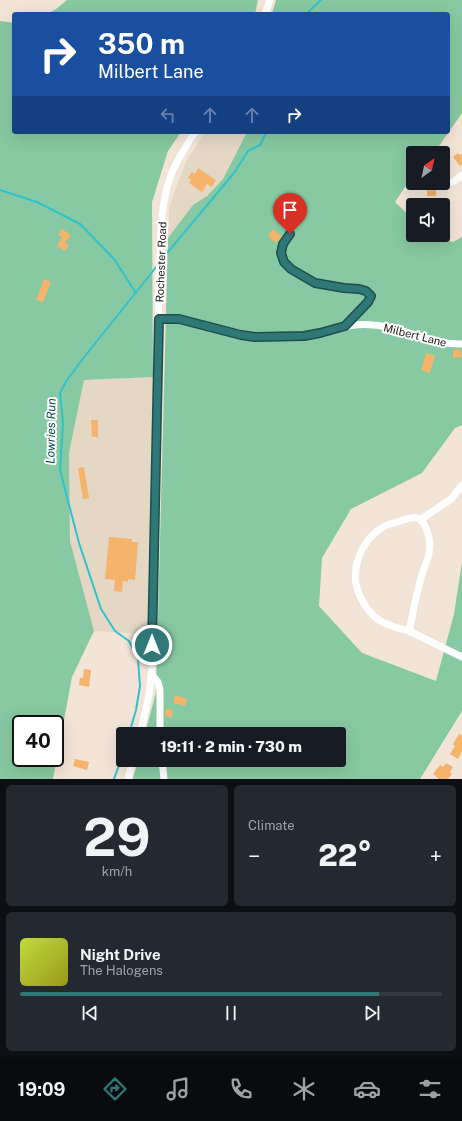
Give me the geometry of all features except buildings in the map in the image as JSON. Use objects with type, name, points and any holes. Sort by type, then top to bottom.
[{"type":"street","points":[[267,12],[270,0]]},
{"type":"street","name":"Rochester Road","points":[[142,727],[150,695],[152,675],[162,218],[167,189],[176,164],[194,134]]},
{"type":"street","points":[[453,182],[462,175]]},
{"type":"street","points":[[290,234],[283,244],[281,253],[284,262],[291,269],[315,283],[359,289],[366,291],[371,296],[368,302],[345,326]]},
{"type":"street","name":"Milbert Lane","points":[[159,319],[179,319],[241,335],[272,337],[304,336],[345,326],[363,324],[396,328],[452,344],[462,344]]},
{"type":"street","points":[[420,520],[451,499],[462,485]]},
{"type":"street","points":[[409,631],[430,545],[426,528],[420,520],[413,517],[384,526],[367,542],[357,560],[356,589],[365,606],[375,618],[388,626],[409,631],[462,657]]},
{"type":"street","points":[[152,675],[158,682],[160,690],[160,727]]},
{"type":"street","points":[[128,779],[131,767]]},
{"type":"street","points":[[163,767],[164,779]]},
{"type":"shaded area","points":[[204,134],[246,134],[223,179],[207,196],[193,205],[168,238],[169,207],[186,162]]},
{"type":"shaded area","points":[[153,377],[147,634],[94,631],[70,541],[69,453],[84,380]]},
{"type":"green space","points":[[67,0],[258,0],[255,12],[51,12]]},
{"type":"green space","points":[[276,0],[462,0],[462,113],[450,130],[450,12],[273,12]]},
{"type":"green space","points":[[0,21],[12,23],[12,134],[180,134],[168,151],[152,202],[153,377],[84,380],[69,453],[70,541],[94,631],[72,677],[64,720],[64,715],[12,715],[12,767],[55,767],[53,779],[0,779]]},
{"type":"green space","points":[[246,134],[447,134],[439,146],[406,146],[406,186],[395,202],[406,212],[406,242],[453,242],[462,237],[462,425],[455,428],[422,473],[351,509],[322,558],[319,606],[362,653],[436,681],[454,614],[462,562],[462,711],[420,779],[133,779],[136,767],[346,767],[346,727],[147,727],[156,692],[168,238],[193,205],[207,196],[223,179]]},
{"type":"waterway","name":"Lowries Run","points":[[308,12],[321,0]]},
{"type":"waterway","name":"Lowries Run","points":[[162,259],[234,173],[248,151],[260,145],[265,134]]},
{"type":"waterway","points":[[0,190],[37,202],[80,224],[114,259],[136,293]]},
{"type":"waterway","name":"Lowries Run","points":[[131,727],[136,710],[140,686],[138,659],[129,641],[115,631],[101,609],[79,543],[60,470],[63,423],[60,393],[67,380],[85,356],[157,266]]},
{"type":"waterway","name":"Lowries Run","points":[[114,779],[118,767]]},
{"type":"route","points":[[152,645],[159,319],[179,319],[241,335],[255,337],[304,336],[345,326],[368,302],[371,296],[366,291],[359,289],[315,283],[291,269],[284,262],[281,253],[283,244],[290,234]]}]
